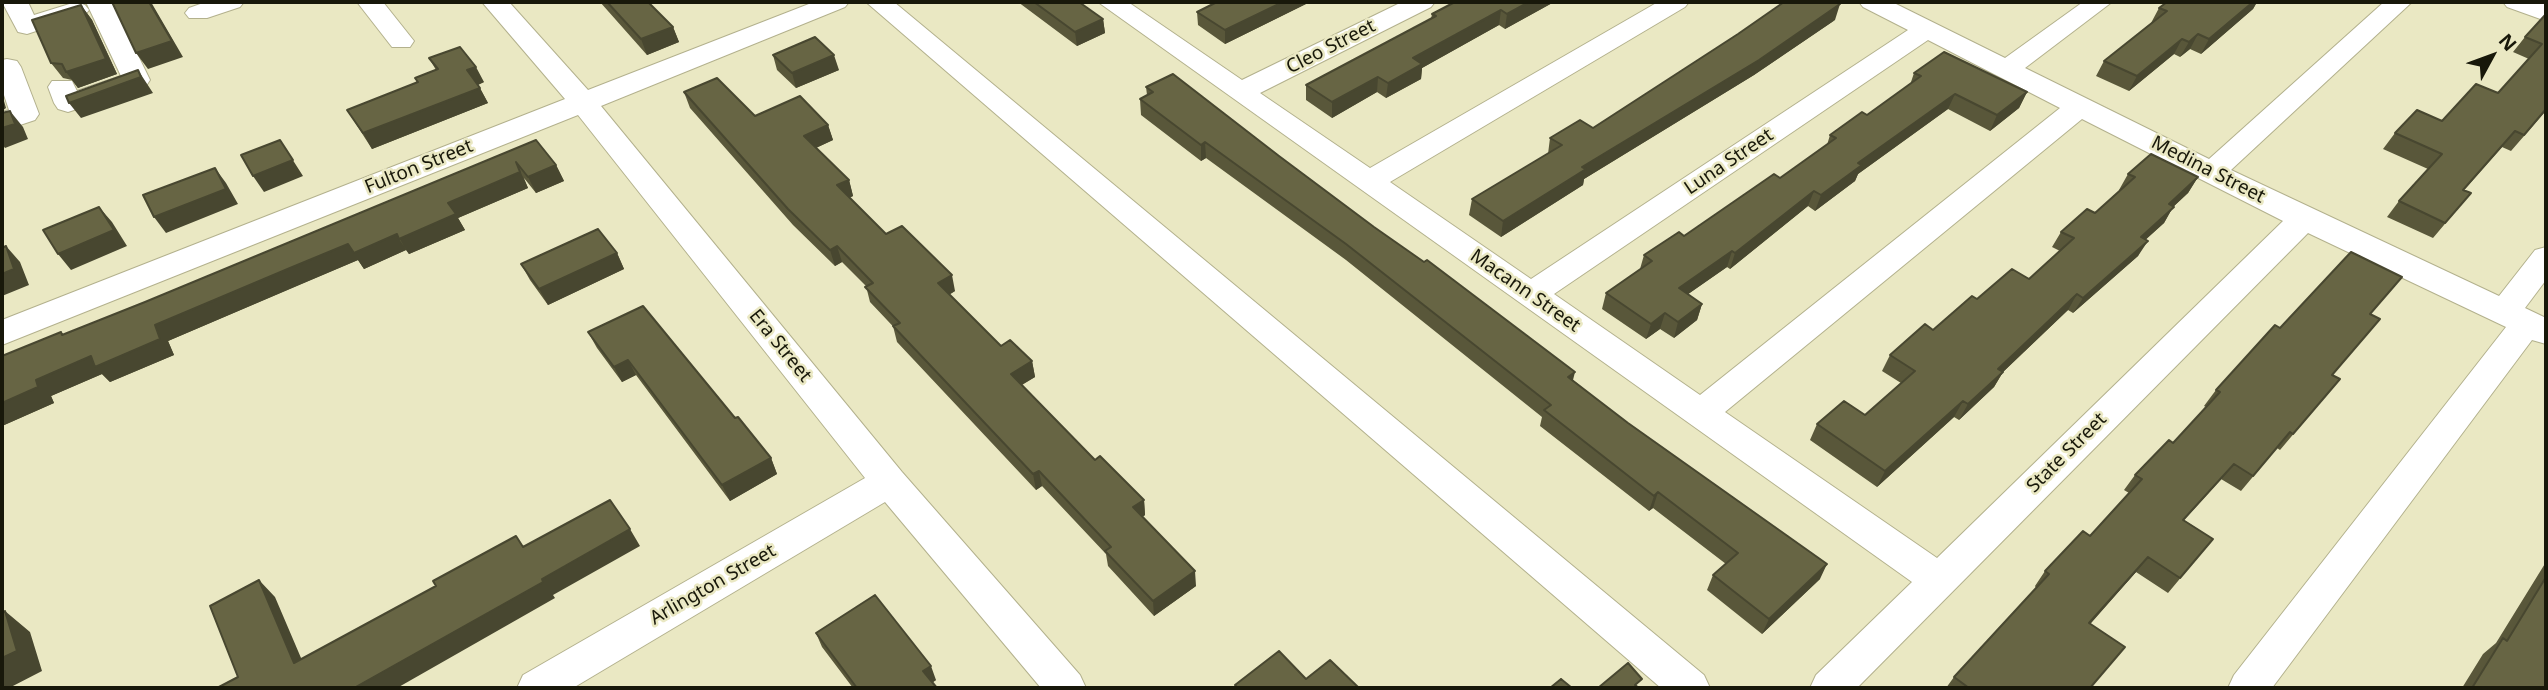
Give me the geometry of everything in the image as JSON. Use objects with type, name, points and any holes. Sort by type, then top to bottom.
[{"type":"street","points":[[15,2],[27,26]]},
{"type":"street","points":[[2,122],[25,114],[4,68],[27,26],[99,2],[136,80],[68,103],[62,86]]},
{"type":"street","points":[[198,13],[231,2]]},
{"type":"street","points":[[370,2],[401,41]]},
{"type":"street","name":"Era Street","points":[[495,2],[583,102],[889,482],[1066,688]]},
{"type":"street","name":"Fulton Street","points":[[2,333],[836,2]]},
{"type":"street","points":[[879,2],[1690,688]]},
{"type":"street","name":"Cleo Street","points":[[1240,92],[1422,2]]},
{"type":"street","points":[[1369,182],[1676,2]]},
{"type":"street","name":"Medina Street","points":[[1872,2],[2304,219],[2526,322]]},
{"type":"street","points":[[2008,68],[2099,2]]},
{"type":"street","points":[[2212,172],[2399,2]]},
{"type":"street","points":[[2516,2],[2546,13]]},
{"type":"street","name":"Macann Street","points":[[1124,4],[1240,92],[1939,580]]},
{"type":"street","name":"Luna Street","points":[[1531,295],[1927,29]]},
{"type":"street","points":[[1701,413],[2081,105]]},
{"type":"street","name":"State Street","points":[[1830,688],[2304,219]]},
{"type":"street","points":[[2248,688],[2526,322],[2546,258]]},
{"type":"street","name":"Arlington Street","points":[[537,688],[889,482]]},
{"type":"building","points":[[112,2],[149,2],[172,41],[136,53]]},
{"type":"building","points":[[607,2],[648,2],[673,27],[641,39]]},
{"type":"building","points":[[1034,2],[1079,2],[1103,19],[1075,32]]},
{"type":"building","points":[[1217,2],[1283,2],[1225,30],[1197,12]]},
{"type":"building","points":[[1455,2],[1529,2],[1507,14],[1501,10],[1413,58],[1422,64],[1388,83],[1378,77],[1332,102],[1306,85],[1436,16],[1432,14]]},
{"type":"building","points":[[1784,2],[1840,4],[1759,60],[1582,167],[1586,169],[1503,221],[1472,199],[1562,145],[1550,138],[1580,120],[1593,128]]},
{"type":"building","points":[[2167,2],[2253,2],[2209,39],[2198,34],[2189,42],[2182,39],[2137,76],[2104,61],[2167,11],[2159,8]]},
{"type":"building","points":[[81,5],[106,59],[66,72],[62,64],[51,63],[32,20]]},
{"type":"building","points":[[2546,14],[2546,109],[2524,135],[2515,131],[2463,190],[2471,193],[2445,223],[2399,201],[2442,154],[2395,133],[2417,110],[2442,121],[2476,84],[2498,93],[2542,44],[2525,37]]},
{"type":"building","points":[[815,37],[834,55],[792,73],[773,55]]},
{"type":"building","points":[[460,47],[476,67],[467,70],[480,88],[363,133],[347,110],[418,82],[415,78],[438,69],[429,58]]},
{"type":"building","points":[[1944,52],[2027,92],[1997,115],[1955,94],[1858,163],[1862,165],[1821,195],[1814,191],[1735,253],[1732,251],[1679,288],[1702,304],[1678,322],[1665,313],[1651,324],[1606,293],[1652,261],[1644,255],[1679,232],[1684,236],[1774,174],[1780,178],[1836,138],[1830,135],[1862,112],[1867,115],[1921,76],[1914,73]]},
{"type":"building","points":[[138,70],[141,77],[69,103],[66,96]]},
{"type":"building","points":[[1173,74],[1374,227],[1424,262],[1427,260],[1575,372],[1568,377],[1628,423],[1827,564],[1769,619],[1713,575],[1738,553],[1658,492],[1654,496],[1544,410],[1551,405],[1346,244],[1205,142],[1201,145],[1140,99],[1153,92],[1146,87]]},
{"type":"building","points":[[717,78],[755,116],[800,96],[828,125],[804,136],[849,180],[837,185],[886,234],[902,226],[952,275],[938,283],[1001,346],[1010,340],[1032,361],[1011,374],[1095,460],[1100,456],[1144,500],[1133,507],[1195,571],[1153,601],[1105,551],[1111,547],[1039,471],[1033,474],[893,326],[900,323],[865,287],[873,283],[837,246],[830,250],[788,209],[684,92]]},
{"type":"building","points":[[10,111],[15,124],[2,128],[2,113]]},
{"type":"building","points":[[280,140],[293,160],[253,176],[241,155]]},
{"type":"building","points":[[536,140],[556,165],[528,177],[516,162],[520,172],[448,203],[456,214],[399,239],[397,234],[354,253],[348,244],[290,268],[155,325],[160,339],[95,367],[91,356],[36,380],[38,387],[2,403],[2,356],[145,302]]},
{"type":"building","points":[[2151,154],[2198,177],[2169,204],[2174,207],[2141,237],[2148,241],[2083,298],[2077,294],[1998,369],[2003,372],[1968,404],[1963,401],[1885,471],[1817,424],[1844,401],[1865,415],[1915,371],[1890,355],[1925,324],[1933,330],[1972,296],[1977,299],[2012,269],[2029,279],[2074,238],[2061,232],[2087,209],[2095,213],[2135,177],[2128,174]]},
{"type":"building","points":[[215,168],[226,189],[154,217],[143,195]]},
{"type":"building","points":[[99,207],[114,230],[58,254],[43,230]]},
{"type":"building","points":[[598,229],[617,253],[539,289],[521,264]]},
{"type":"building","points":[[6,246],[14,269],[2,274],[2,248]]},
{"type":"building","points":[[2351,252],[2402,277],[2370,314],[2380,319],[2332,375],[2340,379],[2253,476],[2234,464],[2183,520],[2213,539],[2180,578],[2148,557],[2089,623],[2125,647],[2090,688],[1969,688],[1954,677],[2049,574],[2045,571],[2083,531],[2090,536],[2142,479],[2135,475],[2169,440],[2173,443],[2220,392],[2216,390],[2275,325],[2280,328]]},
{"type":"building","points":[[643,306],[771,458],[722,485],[628,360],[614,367],[588,332]]},
{"type":"building","points":[[610,500],[630,529],[542,579],[543,582],[354,688],[217,688],[238,677],[210,606],[259,580],[294,663],[436,586],[433,581],[516,536],[523,547]]},
{"type":"building","points":[[2546,577],[2546,688],[2472,688],[2503,638],[2507,641]]},
{"type":"building","points":[[875,595],[931,666],[923,671],[937,688],[857,688],[816,633]]},
{"type":"building","points":[[5,611],[17,651],[2,658],[2,613]]},
{"type":"building","points":[[1279,651],[1306,679],[1330,660],[1359,688],[1238,688],[1235,685]]},
{"type":"building","points":[[1628,663],[1642,679],[1635,685],[1639,688],[1598,688]]},
{"type":"building","points":[[1561,679],[1572,688],[1550,688]]}]
